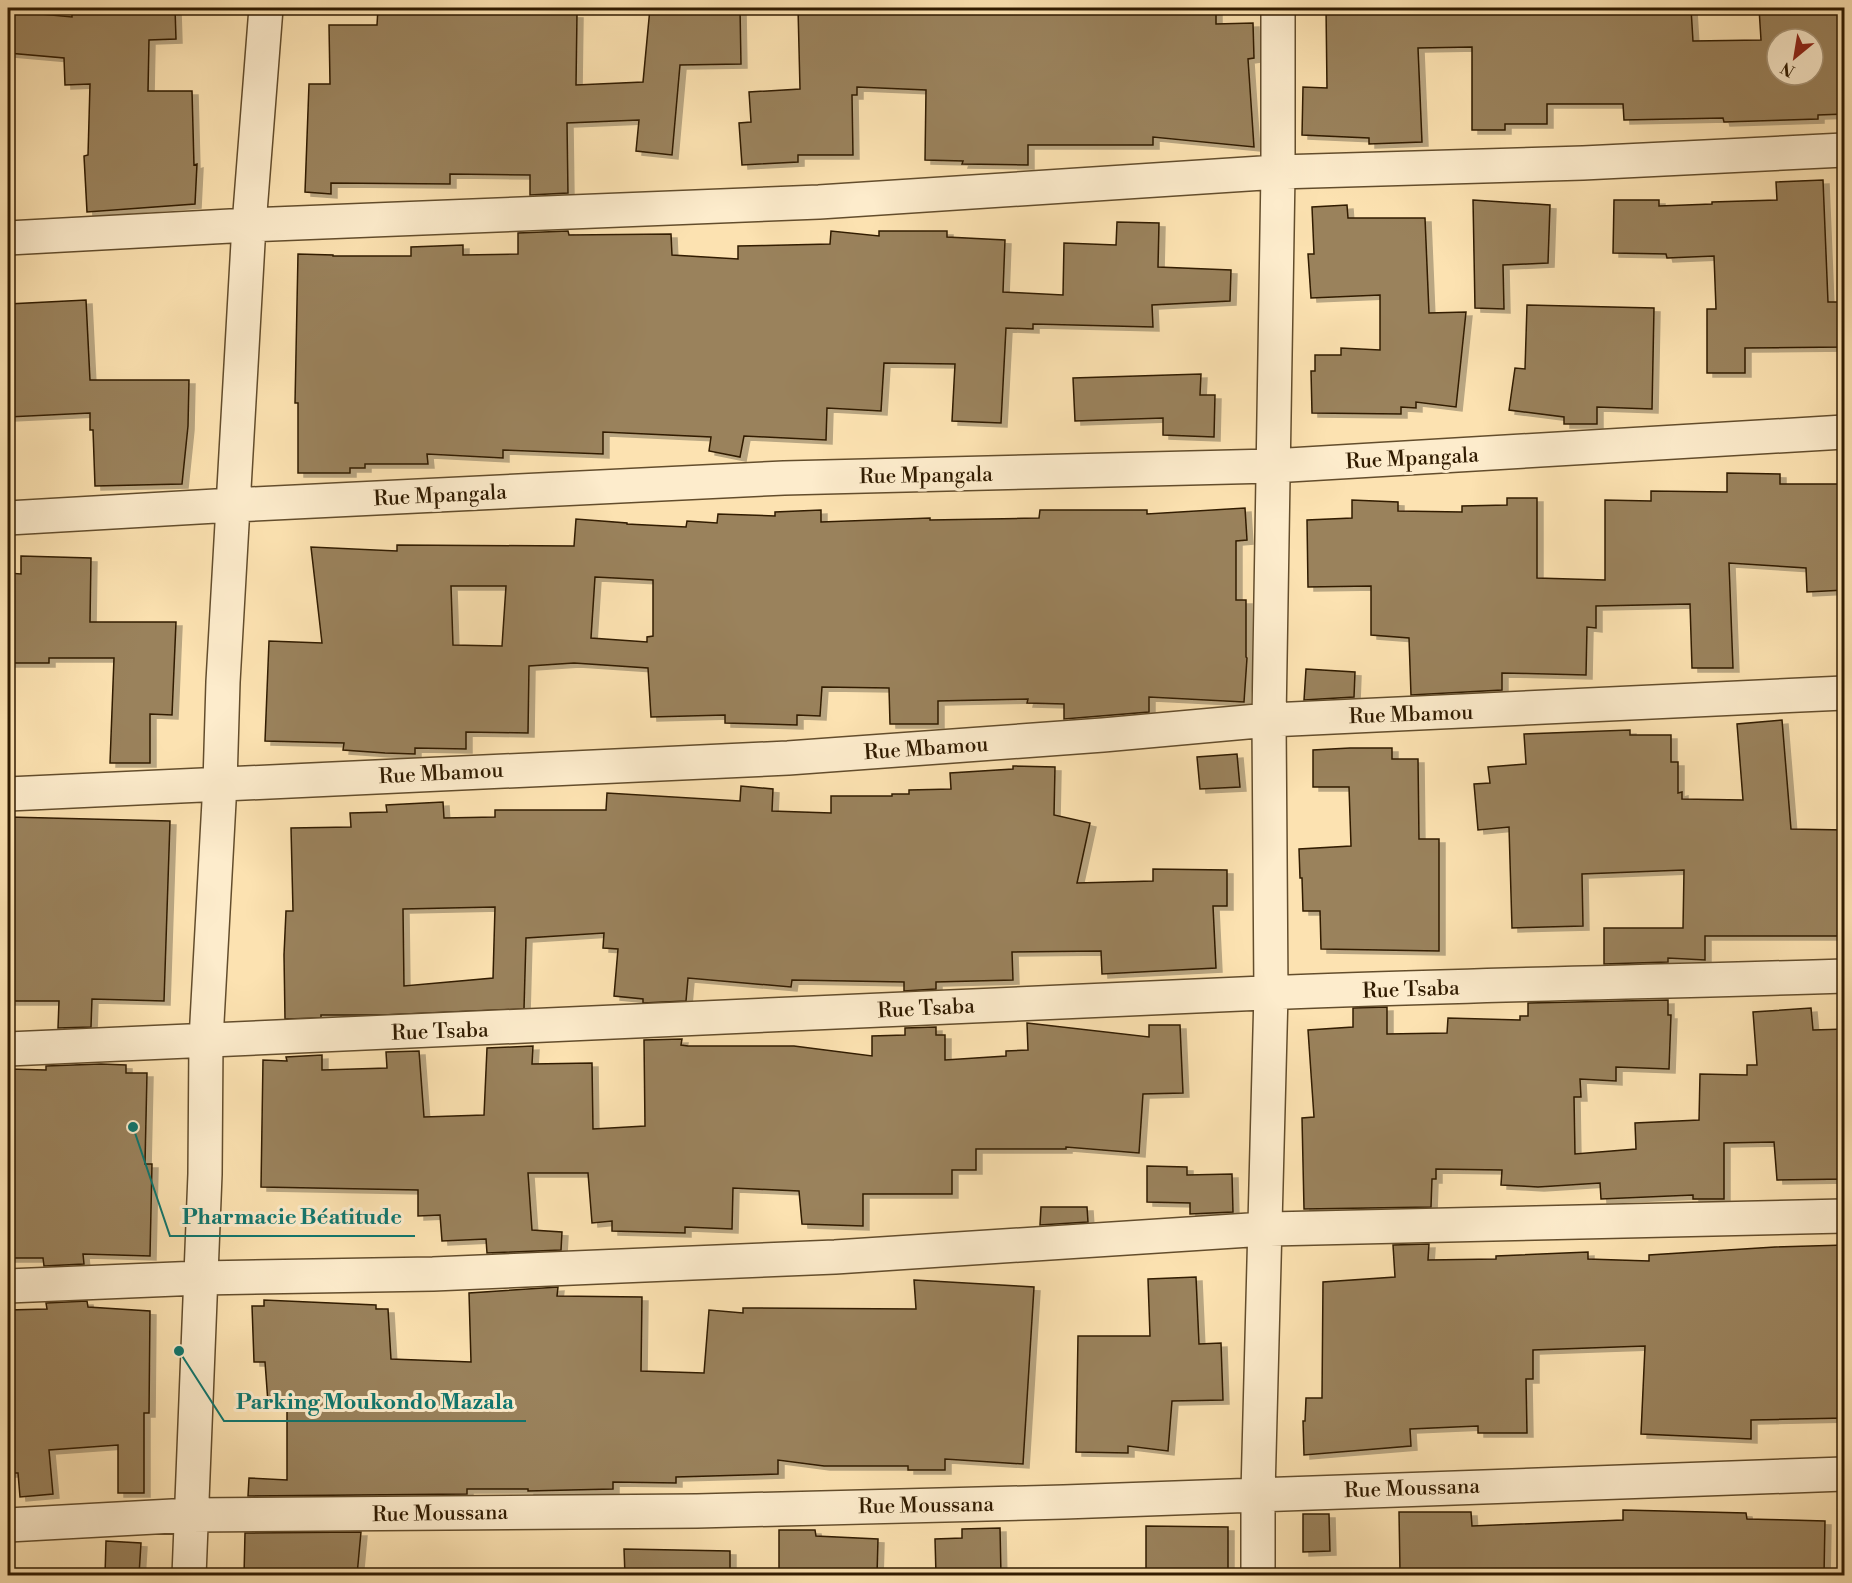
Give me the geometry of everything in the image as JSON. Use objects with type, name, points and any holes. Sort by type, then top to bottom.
[{"type":"street","points":[[189,1575],[205,1174],[206,1040],[223,682],[249,225],[266,8]]},
{"type":"street","points":[[1257,1575],[1271,993],[1269,720],[1278,172],[1278,8]]},
{"type":"street","points":[[8,238],[249,225],[819,202],[1278,172],[1583,163],[1845,150]]},
{"type":"street","name":"Rue Mpangala","points":[[8,518],[784,478],[1272,466],[1845,432]]},
{"type":"street","name":"Rue Mbamou","points":[[8,794],[788,758],[1103,735],[1269,720],[1845,693]]},
{"type":"street","name":"Rue Tsaba","points":[[8,1049],[530,1028],[894,1009],[1271,993],[1845,976]]},
{"type":"street","points":[[8,1286],[200,1278],[433,1274],[835,1257],[1266,1229],[1845,1216]]},
{"type":"street","name":"Rue Moussana","points":[[8,1525],[192,1515],[697,1511],[1064,1502],[1845,1474]]},
{"type":"building","points":[[72,8],[175,8],[176,39],[149,40],[148,91],[192,91],[194,165],[197,164],[195,204],[87,212],[84,156],[88,155],[90,84],[65,85],[64,58],[8,53],[8,11],[72,17]]},
{"type":"building","points":[[378,8],[524,8],[524,13],[577,14],[576,85],[643,82],[650,8],[740,8],[741,64],[680,65],[672,155],[636,151],[639,120],[567,123],[568,193],[530,195],[530,175],[450,174],[450,184],[331,183],[331,194],[305,192],[309,84],[330,84],[329,25],[377,25]]},
{"type":"building","points":[[798,8],[1216,8],[1216,24],[1253,23],[1254,58],[1248,59],[1254,147],[1153,137],[1153,145],[1028,145],[1028,165],[962,164],[963,161],[925,160],[926,90],[857,87],[857,95],[852,95],[853,155],[798,155],[798,162],[742,165],[739,123],[751,122],[749,92],[800,89]]},
{"type":"building","points":[[1326,8],[1691,8],[1693,41],[1761,40],[1759,8],[1845,8],[1845,114],[1818,115],[1818,119],[1724,122],[1723,118],[1624,120],[1623,104],[1547,104],[1547,124],[1505,124],[1505,130],[1472,130],[1472,47],[1418,48],[1422,142],[1369,144],[1369,138],[1302,135],[1303,87],[1327,88]]},
{"type":"building","points":[[1823,180],[1828,302],[1845,302],[1845,347],[1745,348],[1745,373],[1707,373],[1707,309],[1716,309],[1714,256],[1667,258],[1666,254],[1613,253],[1614,200],[1659,200],[1659,206],[1777,200],[1776,182]]},
{"type":"building","points":[[1473,200],[1550,205],[1548,263],[1503,265],[1504,309],[1475,308]]},
{"type":"building","points":[[1347,205],[1348,218],[1425,218],[1429,313],[1466,312],[1456,407],[1416,402],[1416,408],[1401,407],[1401,414],[1312,413],[1311,371],[1315,371],[1315,355],[1341,355],[1341,348],[1380,350],[1380,295],[1311,298],[1308,254],[1314,254],[1312,207]]},
{"type":"building","points":[[1117,222],[1159,223],[1158,267],[1231,270],[1230,301],[1152,305],[1153,327],[1033,324],[1033,329],[1006,328],[1001,423],[952,421],[955,364],[884,363],[881,411],[827,408],[826,440],[744,436],[740,457],[709,451],[711,437],[603,432],[603,454],[503,450],[503,458],[427,454],[428,464],[365,464],[365,468],[350,468],[350,473],[298,473],[298,403],[295,403],[298,254],[411,256],[411,247],[463,245],[463,255],[518,254],[518,233],[568,231],[569,235],[671,234],[672,255],[738,259],[738,246],[830,244],[831,231],[879,236],[879,231],[947,231],[947,237],[1005,240],[1003,292],[1063,295],[1064,243],[1116,245]]},
{"type":"building","points":[[86,300],[90,380],[189,380],[188,426],[182,484],[95,486],[93,430],[90,430],[90,413],[8,417],[8,304]]},
{"type":"building","points":[[1527,305],[1654,308],[1652,409],[1597,407],[1597,424],[1564,424],[1564,417],[1509,410],[1515,368],[1525,369]]},
{"type":"building","points":[[1201,374],[1200,395],[1215,395],[1214,437],[1163,435],[1163,418],[1075,421],[1073,378]]},
{"type":"building","points":[[1727,473],[1780,474],[1780,484],[1845,484],[1845,590],[1807,592],[1806,568],[1729,563],[1733,668],[1692,668],[1690,604],[1596,606],[1596,628],[1587,627],[1586,675],[1502,673],[1502,690],[1411,695],[1409,638],[1371,635],[1371,586],[1308,587],[1307,520],[1352,518],[1352,500],[1398,502],[1398,511],[1462,512],[1462,506],[1507,505],[1507,498],[1537,498],[1537,578],[1605,580],[1605,500],[1651,501],[1651,491],[1727,492]]},
{"type":"building","points":[[1245,508],[1247,540],[1236,541],[1236,600],[1246,600],[1247,658],[1244,702],[1149,697],[1149,712],[1064,719],[1064,704],[1027,703],[1028,699],[938,701],[938,724],[890,724],[889,688],[822,687],[820,716],[797,715],[797,725],[725,723],[725,715],[651,717],[648,668],[574,663],[529,666],[528,733],[466,732],[466,749],[415,748],[415,754],[385,753],[343,750],[344,743],[265,741],[269,641],[322,643],[311,547],[397,551],[397,545],[574,546],[576,519],[686,527],[687,521],[717,523],[718,514],[775,516],[775,512],[821,510],[821,522],[930,518],[930,520],[1039,518],[1040,510],[1147,510],[1147,514]],"holes":[[[595,577],[653,580],[653,636],[647,637],[647,642],[591,638]],[[451,586],[506,586],[502,646],[453,645]]]},
{"type":"building","points":[[21,556],[91,558],[90,622],[176,622],[172,715],[150,714],[150,763],[110,763],[114,658],[49,658],[49,663],[8,663],[8,573],[21,574]]},
{"type":"building","points":[[1306,669],[1355,672],[1354,697],[1304,700]]},
{"type":"building","points":[[1782,720],[1791,829],[1845,830],[1845,936],[1705,936],[1705,960],[1668,958],[1668,962],[1604,964],[1604,928],[1683,928],[1684,870],[1582,874],[1583,926],[1512,928],[1509,827],[1478,830],[1474,784],[1490,783],[1488,767],[1526,764],[1524,734],[1630,730],[1630,735],[1671,735],[1671,762],[1678,762],[1678,793],[1682,792],[1682,799],[1743,800],[1737,724]]},
{"type":"building","points":[[1392,748],[1392,759],[1418,759],[1419,839],[1439,839],[1439,951],[1321,949],[1320,911],[1303,911],[1299,849],[1351,846],[1349,787],[1313,787],[1313,750]]},
{"type":"building","points":[[1237,754],[1240,787],[1200,789],[1197,757]]},
{"type":"building","points":[[1013,766],[1055,767],[1054,815],[1090,823],[1077,883],[1153,881],[1153,869],[1227,870],[1227,906],[1213,906],[1216,968],[1102,974],[1101,951],[1012,952],[1013,980],[936,982],[936,989],[904,991],[904,982],[792,980],[791,987],[688,978],[686,1001],[643,1003],[643,999],[614,996],[618,949],[603,948],[604,933],[526,938],[524,1009],[383,1015],[321,1015],[321,1018],[285,1019],[286,911],[293,911],[291,828],[351,827],[350,813],[387,812],[386,805],[443,802],[444,818],[495,817],[495,810],[606,810],[607,793],[740,801],[741,786],[773,789],[772,811],[831,813],[831,796],[892,796],[892,794],[909,794],[909,790],[951,789],[950,773],[1013,769]],"holes":[[[495,907],[493,978],[404,986],[403,909]]]},
{"type":"building","points":[[8,817],[170,821],[164,1001],[92,999],[91,1027],[58,1028],[59,1001],[8,1001]]},
{"type":"building","points":[[1668,1000],[1668,1015],[1671,1015],[1669,1069],[1616,1067],[1616,1081],[1580,1079],[1581,1097],[1574,1097],[1575,1154],[1636,1149],[1635,1123],[1699,1120],[1700,1074],[1747,1075],[1747,1065],[1757,1065],[1753,1012],[1811,1008],[1813,1030],[1845,1029],[1845,1179],[1777,1180],[1774,1142],[1724,1143],[1724,1199],[1693,1199],[1693,1195],[1601,1199],[1600,1183],[1538,1187],[1501,1185],[1502,1170],[1436,1169],[1436,1179],[1432,1179],[1431,1207],[1304,1209],[1302,1118],[1314,1117],[1308,1030],[1353,1027],[1353,1008],[1387,1007],[1387,1034],[1447,1033],[1448,1018],[1520,1020],[1520,1016],[1528,1016],[1528,1003]]},
{"type":"building","points":[[1027,1023],[1149,1037],[1149,1025],[1180,1025],[1183,1093],[1143,1094],[1139,1153],[1066,1147],[1066,1149],[976,1149],[976,1170],[952,1170],[952,1194],[863,1194],[863,1226],[802,1224],[799,1191],[733,1188],[732,1229],[685,1227],[685,1233],[612,1231],[612,1221],[592,1223],[588,1173],[528,1173],[532,1230],[562,1232],[561,1250],[487,1253],[486,1239],[442,1241],[440,1215],[418,1216],[418,1190],[261,1187],[263,1060],[287,1061],[286,1057],[322,1055],[322,1070],[387,1068],[386,1052],[419,1051],[424,1117],[484,1115],[487,1048],[533,1046],[532,1064],[592,1063],[593,1129],[645,1126],[644,1040],[682,1039],[681,1045],[688,1046],[794,1046],[872,1056],[872,1036],[905,1035],[905,1028],[936,1027],[936,1035],[945,1035],[945,1060],[1006,1056],[1006,1051],[1028,1050]]},
{"type":"building","points":[[126,1065],[126,1073],[147,1073],[145,1164],[152,1164],[150,1256],[83,1254],[84,1264],[44,1266],[43,1258],[8,1258],[8,1069],[46,1070],[46,1066]]},
{"type":"building","points":[[1147,1166],[1187,1167],[1187,1175],[1232,1174],[1233,1212],[1190,1214],[1190,1203],[1147,1202]]},
{"type":"building","points":[[1041,1207],[1087,1207],[1088,1222],[1040,1225]]},
{"type":"building","points":[[1429,1244],[1428,1260],[1496,1259],[1496,1256],[1588,1252],[1588,1259],[1649,1261],[1649,1255],[1845,1245],[1845,1418],[1751,1420],[1751,1439],[1641,1434],[1645,1346],[1533,1350],[1533,1379],[1526,1379],[1527,1433],[1478,1433],[1478,1426],[1410,1429],[1411,1446],[1304,1455],[1303,1421],[1305,1421],[1306,1398],[1322,1398],[1323,1282],[1395,1277],[1393,1245]]},
{"type":"building","points":[[1196,1277],[1199,1344],[1221,1343],[1223,1400],[1172,1401],[1168,1451],[1128,1446],[1128,1453],[1076,1452],[1078,1336],[1150,1336],[1148,1279]]},
{"type":"building","points":[[914,1280],[1034,1287],[1023,1464],[945,1459],[945,1470],[908,1470],[908,1466],[824,1466],[778,1460],[778,1474],[676,1477],[676,1483],[613,1482],[613,1489],[528,1491],[528,1489],[467,1489],[467,1494],[248,1496],[249,1478],[287,1480],[287,1402],[268,1403],[265,1362],[254,1362],[252,1306],[264,1306],[264,1300],[376,1305],[376,1309],[388,1309],[391,1359],[471,1362],[469,1293],[558,1287],[557,1296],[642,1297],[641,1371],[704,1373],[709,1310],[743,1313],[743,1308],[916,1309]]},
{"type":"building","points":[[87,1301],[88,1307],[150,1311],[149,1413],[144,1413],[144,1493],[118,1493],[118,1445],[49,1450],[53,1494],[20,1497],[18,1473],[8,1473],[8,1310],[47,1309],[46,1303]]},
{"type":"building","points":[[1623,1510],[1746,1513],[1747,1519],[1825,1521],[1824,1575],[1480,1575],[1480,1570],[1400,1572],[1399,1512],[1471,1512],[1472,1526],[1623,1520]]},
{"type":"building","points":[[1303,1514],[1329,1514],[1330,1551],[1303,1552]]},
{"type":"building","points":[[1146,1526],[1228,1527],[1228,1575],[1146,1575]]},
{"type":"building","points":[[1000,1528],[1001,1575],[936,1575],[935,1539],[962,1538],[962,1529]]},
{"type":"building","points":[[779,1530],[815,1530],[816,1536],[878,1539],[877,1575],[821,1575],[821,1570],[779,1570]]},
{"type":"building","points":[[361,1532],[357,1575],[244,1575],[245,1533]]},
{"type":"building","points":[[106,1541],[141,1543],[139,1575],[105,1575]]},
{"type":"building","points":[[624,1549],[730,1551],[730,1575],[625,1575]]},
{"type":"place","name":"Pharmacie Béatitude","points":[[133,1127]]},
{"type":"place","name":"Parking Moukondo Mazala","points":[[179,1351]]}]
